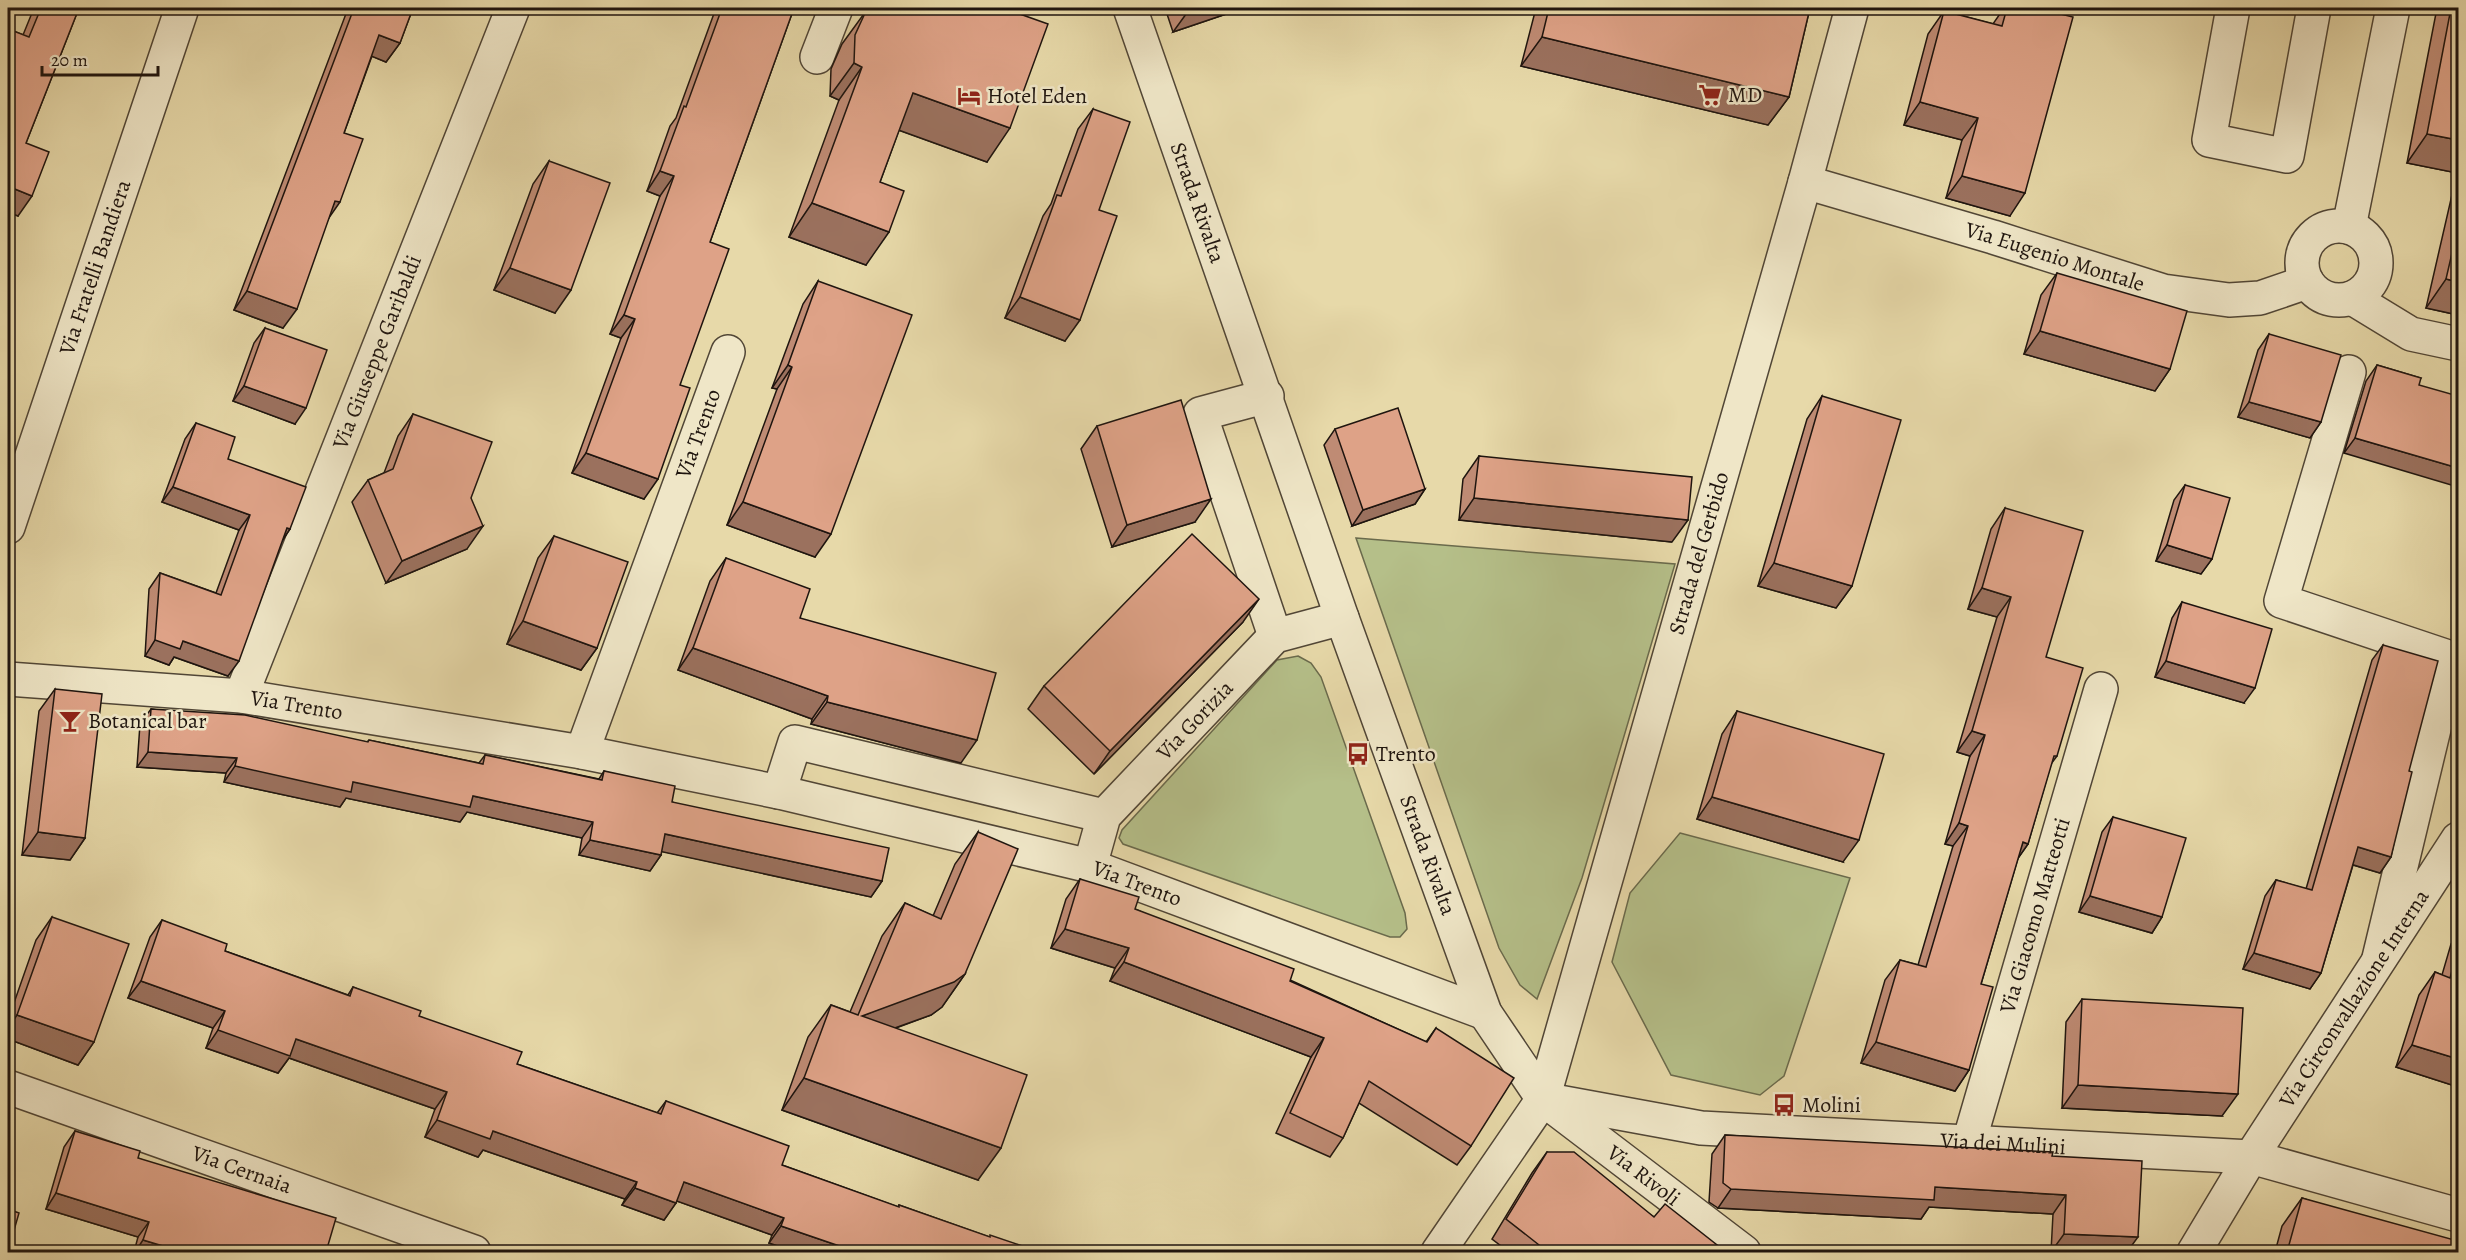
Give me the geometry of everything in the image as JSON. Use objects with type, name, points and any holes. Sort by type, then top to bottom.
[{"type":"street","name":"Via Fratelli Bandiera","points":[[8,527],[182,8]]},
{"type":"street","name":"Via Giuseppe Garibaldi","points":[[241,696],[513,8]]},
{"type":"street","points":[[817,57],[836,8]]},
{"type":"street","name":"Strada Rivalta","points":[[1130,8],[1267,396],[1342,618],[1485,1013],[1543,1099]]},
{"type":"street","name":"Strada del Gerbido","points":[[1438,1252],[1543,1099],[1805,182],[1852,8]]},
{"type":"street","points":[[2233,8],[2209,140],[2287,156],[2313,8]]},
{"type":"street","points":[[2349,227],[2393,8]]},
{"type":"street","name":"Via Eugenio Montale","points":[[1805,182],[1993,237],[2163,291],[2229,300],[2260,298],[2307,282]]},
{"type":"street","points":[[2336,226],[2349,227],[2360,232],[2374,250],[2375,273],[2370,284],[2362,293],[2352,298],[2339,300],[2327,298],[2315,292],[2307,282],[2302,271],[2302,258],[2310,241],[2324,229],[2336,226]]},
{"type":"street","points":[[2352,298],[2411,334],[2458,344]]},
{"type":"street","name":"Via Trento","points":[[582,752],[728,352]]},
{"type":"street","points":[[2349,372],[2281,601],[2451,658],[2379,958]]},
{"type":"street","points":[[1267,396],[1200,414],[1275,636],[1342,618]]},
{"type":"street","name":"Via Gorizia","points":[[1090,866],[1104,816],[1275,636]]},
{"type":"street","name":"Via Trento","points":[[8,679],[241,696],[582,752],[779,792],[1090,866],[1485,1013]]},
{"type":"street","name":"Via Giacomo Matteotti","points":[[1969,1143],[2101,689]]},
{"type":"street","points":[[779,792],[795,742],[1104,816]]},
{"type":"street","name":"Via Circonvallazione Interna","points":[[2194,1252],[2251,1157],[2458,839]]},
{"type":"street","name":"Via Cernaia","points":[[8,1087],[474,1252]]},
{"type":"street","name":"Via dei Mulini","points":[[1543,1099],[1701,1128],[2251,1157],[2458,1215]]},
{"type":"street","name":"Via Rivoli","points":[[1543,1099],[1744,1252]]},
{"type":"green space","points":[[1356,538],[1675,564],[1582,878],[1537,999],[1520,985],[1499,948]]},
{"type":"green space","points":[[1298,656],[1311,663],[1321,677],[1405,913],[1407,929],[1400,937],[1390,937],[1123,844],[1119,838],[1122,830],[1277,660]]},
{"type":"green space","points":[[1680,833],[1850,878],[1784,1076],[1760,1095],[1671,1075],[1612,962],[1630,893]]},
{"type":"building","points":[[41,8],[79,8],[26,143],[49,152],[32,196],[10,187],[8,193],[8,40],[11,30],[29,37]]},
{"type":"building","points":[[354,8],[413,8],[400,43],[379,35],[344,133],[363,139],[340,202],[335,201],[297,309],[247,291]]},
{"type":"building","points":[[722,8],[794,8],[710,242],[729,249],[680,385],[690,388],[658,479],[586,453],[635,319],[624,315],[674,176],[660,171]]},
{"type":"building","points":[[900,8],[1003,8],[1048,24],[1010,128],[913,93],[880,182],[904,191],[889,232],[812,203],[862,67],[854,63],[855,35],[866,11],[899,11]]},
{"type":"building","name":"MD","points":[[1549,8],[1810,8],[1789,97],[1542,37]]},
{"type":"building","points":[[2007,8],[2036,8],[2073,17],[2025,193],[1962,176],[1978,118],[1920,102],[1944,11],[2002,26]]},
{"type":"building","points":[[2451,8],[2458,8],[2458,140],[2427,134]]},
{"type":"building","points":[[1093,109],[1130,122],[1099,210],[1117,216],[1080,320],[1020,297],[1057,195],[1061,196]]},
{"type":"building","points":[[549,161],[610,183],[571,290],[510,268]]},
{"type":"building","points":[[2458,227],[2458,282],[2446,279]]},
{"type":"building","points":[[2057,273],[2187,311],[2170,369],[2040,331]]},
{"type":"building","points":[[818,281],[912,315],[831,534],[743,502],[792,367],[788,365]]},
{"type":"building","points":[[265,328],[327,350],[306,408],[244,386]]},
{"type":"building","points":[[2269,334],[2341,355],[2321,422],[2249,402]]},
{"type":"building","points":[[2377,365],[2421,378],[2419,385],[2458,396],[2458,468],[2355,438]]},
{"type":"building","points":[[1822,396],[1901,420],[1852,586],[1774,563]]},
{"type":"building","points":[[1181,400],[1211,499],[1127,525],[1097,426]]},
{"type":"building","points":[[1398,408],[1425,489],[1363,510],[1335,429]]},
{"type":"building","points":[[413,414],[492,442],[471,498],[483,526],[402,561],[368,480],[393,469]]},
{"type":"building","points":[[196,423],[235,437],[228,459],[306,487],[290,529],[287,528],[239,661],[183,641],[180,649],[155,640],[160,573],[221,595],[250,515],[173,487]]},
{"type":"building","points":[[1479,456],[1692,477],[1688,520],[1474,498]]},
{"type":"building","points":[[2185,485],[2230,498],[2212,559],[2167,545]]},
{"type":"building","points":[[2005,508],[2083,531],[2046,657],[2083,668],[2028,844],[2023,842],[1981,984],[1993,987],[1969,1070],[1876,1042],[1900,960],[1926,967],[1968,826],[1959,823],[1985,735],[1972,731],[2011,597],[1982,588]]},
{"type":"building","points":[[1192,534],[1259,599],[1110,751],[1044,686]]},
{"type":"building","points":[[554,536],[628,562],[597,648],[523,621]]},
{"type":"building","points":[[726,558],[810,589],[800,618],[996,673],[977,740],[827,702],[828,696],[693,648]]},
{"type":"building","points":[[2182,602],[2272,629],[2255,688],[2166,661]]},
{"type":"building","points":[[2383,645],[2438,661],[2409,771],[2412,772],[2391,857],[2358,847],[2321,973],[2254,953],[2276,880],[2312,890]]},
{"type":"building","points":[[55,689],[102,694],[85,838],[38,832]]},
{"type":"building","points":[[151,709],[245,715],[483,764],[485,755],[602,780],[604,771],[675,786],[672,802],[889,848],[882,881],[665,834],[661,855],[590,840],[593,822],[473,796],[470,807],[353,782],[351,792],[235,766],[237,758],[148,752]]},
{"type":"building","points":[[1737,711],[1884,754],[1859,840],[1712,797]]},
{"type":"building","points":[[2113,817],[2186,838],[2162,917],[2090,896]]},
{"type":"building","points":[[978,832],[1018,849],[965,974],[954,982],[862,1016],[1027,1075],[1001,1148],[804,1078],[831,1005],[858,1015],[905,903],[941,919]]},
{"type":"building","points":[[1080,879],[1139,897],[1135,909],[1294,969],[1290,981],[1427,1042],[1436,1028],[1514,1078],[1471,1146],[1369,1081],[1343,1138],[1290,1113],[1324,1038],[1124,962],[1129,948],[1065,929]]},
{"type":"building","points":[[52,917],[129,944],[94,1042],[17,1015]]},
{"type":"building","points":[[162,920],[227,944],[225,951],[350,996],[353,987],[421,1011],[419,1016],[522,1052],[517,1064],[661,1114],[666,1101],[789,1146],[782,1165],[899,1207],[899,1205],[1040,1252],[857,1252],[781,1226],[784,1218],[684,1182],[676,1203],[635,1188],[637,1182],[493,1131],[490,1139],[437,1120],[447,1092],[296,1039],[290,1056],[218,1030],[225,1011],[141,981]]},
{"type":"building","points":[[2458,949],[2458,1059],[2412,1045],[2435,972],[2450,978]]},
{"type":"building","points":[[2082,999],[2243,1008],[2238,1094],[2078,1085]]},
{"type":"building","points":[[75,1131],[140,1151],[138,1158],[336,1218],[326,1252],[183,1252],[143,1240],[149,1222],[56,1193]]},
{"type":"building","points":[[1725,1135],[2053,1152],[2052,1156],[2142,1161],[2138,1237],[2064,1234],[2066,1195],[1935,1187],[1934,1200],[1731,1189],[1723,1183]]},
{"type":"building","points":[[1547,1152],[1574,1152],[1654,1217],[1665,1204],[1726,1252],[1572,1252],[1567,1248],[1563,1252],[1548,1252],[1506,1219]]},
{"type":"building","points":[[2302,1198],[2458,1241],[2458,1252],[2287,1252]]},
{"type":"building","points":[[8,1209],[19,1213],[8,1251]]},
{"type":"place","name":"MD","points":[[1710,95]]},
{"type":"place","name":"Hotel Eden","points":[[969,96]]},
{"type":"place","name":"Botanical bar","points":[[70,721]]},
{"type":"place","name":"Trento","points":[[1358,754]]},
{"type":"place","name":"Molini","points":[[1784,1105]]}]
